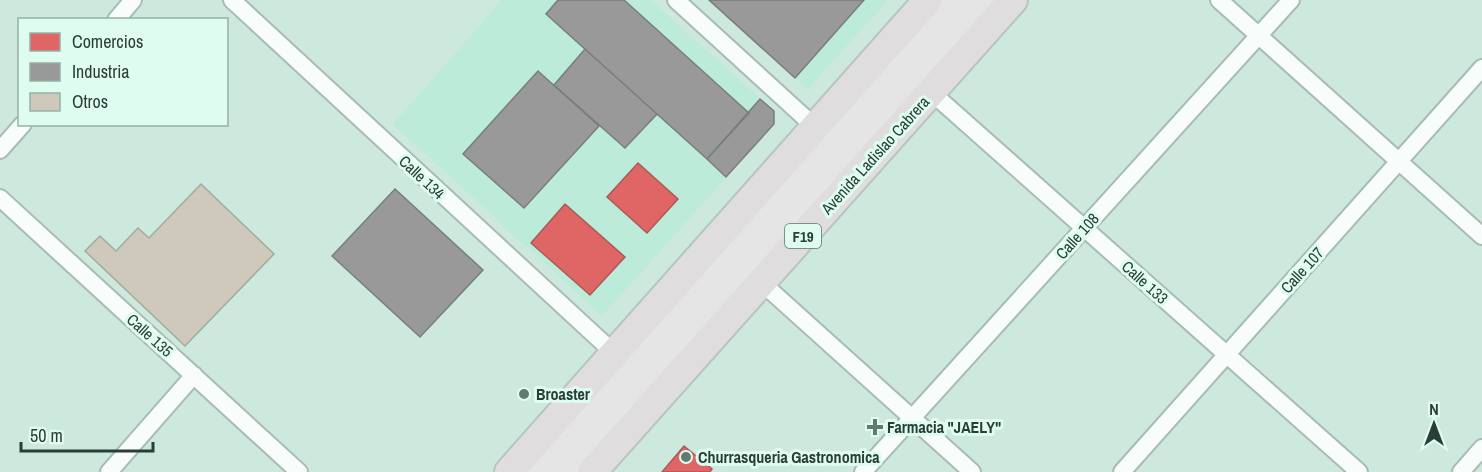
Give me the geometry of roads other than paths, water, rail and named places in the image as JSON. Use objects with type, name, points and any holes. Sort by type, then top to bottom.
[{"type":"highway","points":[[509,472],[928,0]]},
{"type":"highway","name":"Avenida Ladislao Cabrera","points":[[592,472],[1013,0]]},
{"type":"main road","name":"F19","points":[[536,472],[957,0]]},
{"type":"main road","name":"Avenida Ladislao Cabrera","points":[[566,472],[985,0]]},
{"type":"street","points":[[118,18],[133,0]]},
{"type":"street","name":"Calle 134","points":[[232,0],[614,353]]},
{"type":"street","points":[[676,0],[815,126]]},
{"type":"street","points":[[1219,0],[1482,236]]},
{"type":"street","name":"Calle 108","points":[[863,472],[1291,0]]},
{"type":"street","name":"Calle 107","points":[[1122,472],[1482,68]]},
{"type":"street","name":"Calle 133","points":[[931,92],[1359,472]]},
{"type":"street","points":[[0,150],[21,126]]},
{"type":"street","name":"Calle 135","points":[[0,198],[299,472]]},
{"type":"street","points":[[761,282],[972,472]]},
{"type":"street","points":[[109,472],[194,375]]},
{"type":"street","points":[[1461,472],[1482,448]]},
{"type":"place","name":"Broaster","points":[[524,394]]},
{"type":"place","name":"Farmacia \"JAELY\"","points":[[875,427]]},
{"type":"place","name":"Churrasqueria Gastronomica","points":[[686,457]]}]
